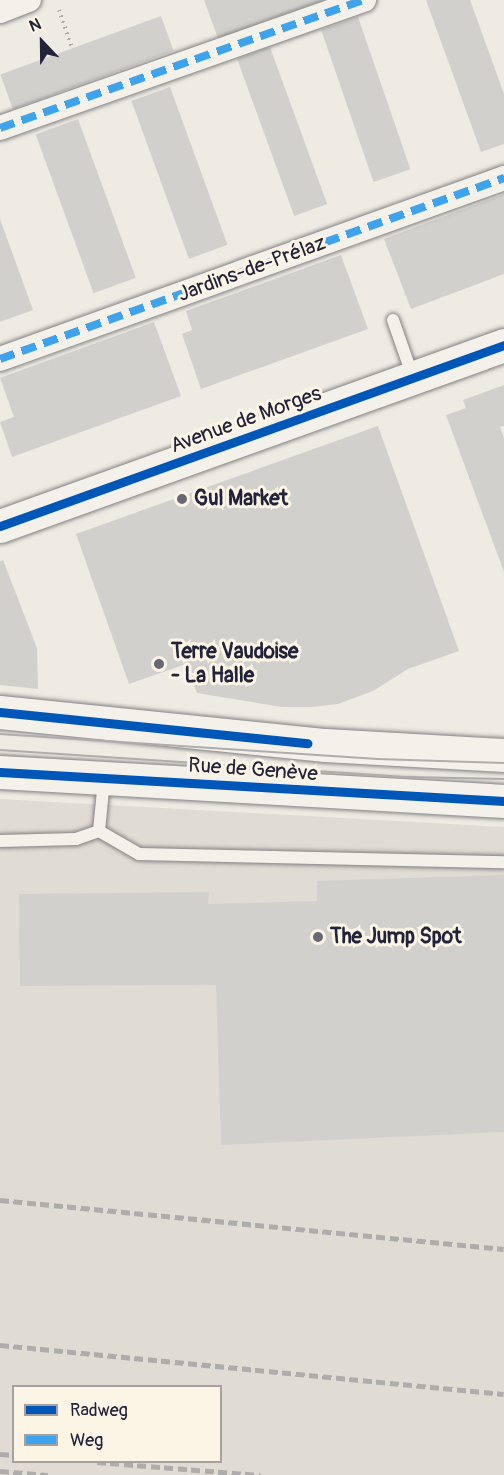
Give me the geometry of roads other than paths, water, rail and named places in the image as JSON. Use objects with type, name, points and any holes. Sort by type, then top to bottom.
[{"type":"main road","name":"Avenue de Morges","points":[[1,523],[504,345]]},
{"type":"main road","name":"Rue de Genève","points":[[0,712],[316,744],[504,755]]},
{"type":"main road","name":"Rue de Genève","points":[[0,772],[504,801]]},
{"type":"street","points":[[0,11],[29,0]]},
{"type":"street","points":[[0,128],[364,0]]},
{"type":"street","name":"Jardins-de-Prélaz","points":[[0,359],[504,178]]},
{"type":"lane","points":[[393,320],[414,378]]},
{"type":"lane","points":[[99,831],[104,779]]},
{"type":"lane","points":[[0,841],[76,839],[99,831],[139,854],[504,862]]},
{"type":"tram line","points":[[0,734],[377,759],[504,763]]},
{"type":"tram line","points":[[0,750],[409,777],[504,779]]},
{"type":"railway","points":[[0,1200],[504,1249]]},
{"type":"railway","points":[[0,1345],[504,1394]]},
{"type":"railway","points":[[0,1454],[12,1455]]},
{"type":"railway","points":[[110,1463],[260,1475]]},
{"type":"railway","points":[[0,1471],[48,1475]]},
{"type":"place","name":"Gul Market","points":[[182,499]]},
{"type":"place","name":"Terre Vaudoise - La Halle","points":[[159,664]]},
{"type":"place","name":"The Jump Spot","points":[[318,937]]}]
